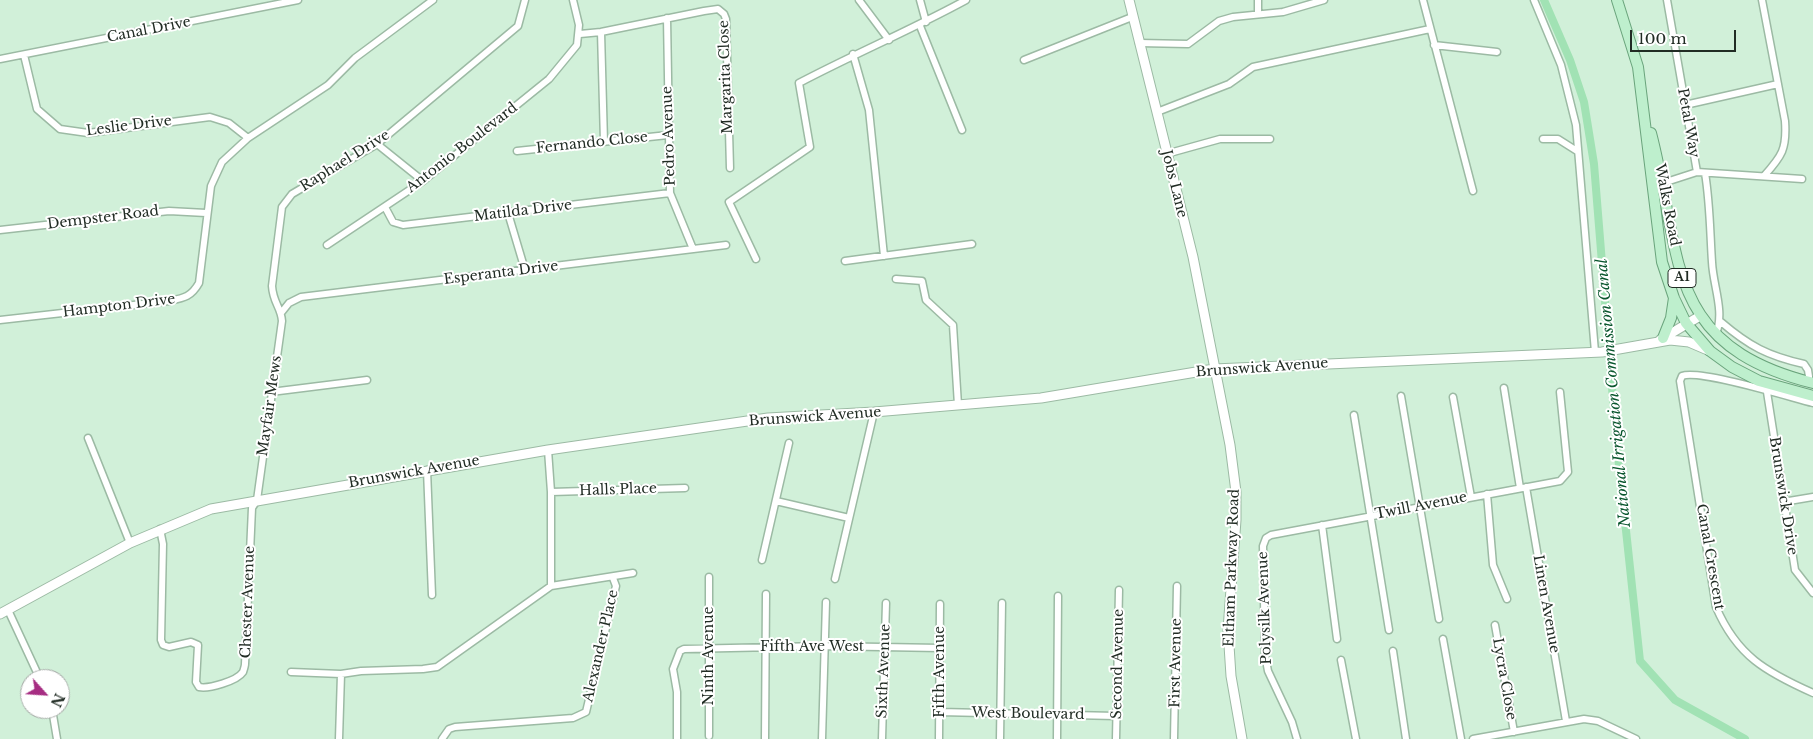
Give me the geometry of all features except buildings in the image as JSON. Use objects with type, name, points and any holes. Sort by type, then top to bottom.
[{"type":"main road","name":"Jobs Lane","points":[[1129,0],[1193,257],[1214,368]]},
{"type":"main road","name":"A1","points":[[1617,0],[1638,67],[1662,262],[1674,298],[1686,323],[1710,351],[1732,367],[1759,381],[1813,396]]},
{"type":"main road","name":"Walks Road","points":[[1644,106],[1664,183],[1670,227],[1681,276],[1700,316],[1733,349],[1769,370],[1812,383]]},
{"type":"main road","points":[[1660,340],[1671,318],[1674,298]]},
{"type":"main road","name":"Brunswick Avenue","points":[[4,612],[130,543],[211,509],[427,470],[548,450],[768,418],[874,412],[1041,398],[1214,368],[1598,352],[1626,349],[1660,340],[1700,316]]},
{"type":"main road","name":"Brunswick Avenue","points":[[1660,340],[1689,342],[1710,351]]},
{"type":"main road","name":"Eltham Parkway Road","points":[[1214,368],[1230,445],[1236,492],[1228,630],[1231,676],[1242,739]]},
{"type":"street","name":"Canal Drive","points":[[0,59],[298,0]]},
{"type":"street","name":"Hampton Drive","points":[[0,320],[187,298],[193,293],[198,283],[211,186],[222,162],[248,138],[328,85],[355,58],[432,0]]},
{"type":"street","name":"Raphael Drive","points":[[282,313],[273,299],[272,286],[282,207],[292,194],[377,144],[518,26],[525,0]]},
{"type":"street","points":[[573,0],[580,34]]},
{"type":"street","points":[[859,0],[889,40]]},
{"type":"street","points":[[920,0],[923,24],[962,130]]},
{"type":"street","points":[[756,259],[729,202],[810,147],[799,83],[853,54],[923,24],[966,0]]},
{"type":"street","points":[[1258,0],[1258,14]]},
{"type":"street","points":[[1139,43],[1188,44],[1219,21],[1258,14],[1283,12],[1324,0]]},
{"type":"street","points":[[1423,0],[1473,191]]},
{"type":"street","points":[[1534,0],[1561,66],[1576,125],[1577,151],[1598,352]]},
{"type":"street","name":"Petal Way","points":[[1667,0],[1697,172],[1802,179]]},
{"type":"street","points":[[1762,0],[1786,139],[1779,159],[1764,176]]},
{"type":"street","name":"Margarita Close","points":[[580,34],[601,32],[718,9],[724,14],[726,19],[730,168]]},
{"type":"street","points":[[1024,60],[1132,17]]},
{"type":"street","name":"Pedro Avenue","points":[[666,18],[670,193],[693,249]]},
{"type":"street","points":[[1157,112],[1229,84],[1253,67],[1430,29]]},
{"type":"street","points":[[601,32],[604,142]]},
{"type":"street","name":"Antonio Boulevard","points":[[327,245],[423,182],[549,78],[577,45],[580,34]]},
{"type":"street","points":[[1434,45],[1497,52]]},
{"type":"street","points":[[853,54],[868,110],[884,256]]},
{"type":"street","name":"Leslie Drive","points":[[24,55],[37,109],[60,129],[88,133],[210,117],[229,123],[248,138]]},
{"type":"street","points":[[1685,105],[1778,84]]},
{"type":"street","name":"Fernando Close","points":[[516,152],[668,136]]},
{"type":"street","points":[[1166,154],[1220,140],[1270,139]]},
{"type":"street","points":[[1544,139],[1558,139],[1568,143],[1577,151]]},
{"type":"street","points":[[377,144],[423,182]]},
{"type":"street","points":[[1664,183],[1697,172]]},
{"type":"street","points":[[1705,173],[1711,211],[1712,264],[1721,322],[1716,334]]},
{"type":"street","name":"Matilda Drive","points":[[384,208],[393,222],[403,225],[670,193]]},
{"type":"street","name":"Dempster Road","points":[[0,230],[169,210],[206,213]]},
{"type":"street","points":[[508,213],[525,270]]},
{"type":"street","points":[[845,261],[972,244]]},
{"type":"street","name":"Esperanta Drive","points":[[282,313],[290,303],[301,297],[726,245]]},
{"type":"street","points":[[896,279],[922,281],[926,300],[953,325],[958,405]]},
{"type":"street","name":"Mayfair Mews","points":[[257,500],[282,313]]},
{"type":"street","points":[[1721,322],[1747,344],[1779,358],[1804,364],[1812,383]]},
{"type":"street","name":"Canal Crescent","points":[[1767,392],[1719,379],[1687,374],[1682,376],[1680,381],[1716,607],[1725,626],[1746,656],[1766,670],[1813,693]]},
{"type":"street","points":[[272,392],[367,380]]},
{"type":"street","name":"Linen Avenue","points":[[1504,388],[1566,721]]},
{"type":"street","name":"Twill Avenue","points":[[1271,535],[1560,481],[1568,472],[1560,392]]},
{"type":"street","points":[[1767,392],[1813,403]]},
{"type":"street","name":"Brunswick Drive","points":[[1767,392],[1795,570],[1806,588],[1813,593]]},
{"type":"street","points":[[1401,396],[1439,619]]},
{"type":"street","points":[[1453,397],[1471,497]]},
{"type":"street","points":[[835,579],[874,412]]},
{"type":"street","points":[[1354,415],[1372,516],[1389,630]]},
{"type":"street","points":[[88,438],[130,543]]},
{"type":"street","points":[[762,560],[789,443]]},
{"type":"street","points":[[548,450],[552,492],[551,586]]},
{"type":"street","points":[[427,470],[432,596]]},
{"type":"street","name":"Halls Place","points":[[552,492],[685,488]]},
{"type":"street","points":[[1487,494],[1493,565],[1507,599]]},
{"type":"street","points":[[1783,502],[1813,497]]},
{"type":"street","name":"Chester Avenue","points":[[160,529],[163,553],[161,640],[164,645],[169,647],[191,642],[198,645],[196,682],[199,687],[205,688],[237,677],[243,672],[246,664],[252,508],[257,500]]},
{"type":"street","points":[[776,501],[849,518]]},
{"type":"street","points":[[1322,525],[1337,639]]},
{"type":"street","name":"Polysilk Avenue","points":[[1271,535],[1266,538],[1262,546],[1265,655],[1268,671],[1292,722],[1297,739]]},
{"type":"street","points":[[291,672],[341,674],[361,671],[437,667],[551,586],[607,576],[613,578],[634,573]]},
{"type":"street","name":"Ninth Avenue","points":[[709,577],[709,736]]},
{"type":"street","name":"Alexander Place","points":[[442,739],[448,728],[573,718],[583,714],[592,692],[616,586],[613,578]]},
{"type":"street","name":"First Avenue","points":[[1174,739],[1177,586]]},
{"type":"street","name":"Second Avenue","points":[[1116,739],[1119,590]]},
{"type":"street","points":[[765,739],[766,594]]},
{"type":"street","points":[[1056,739],[1058,596]]},
{"type":"street","points":[[822,739],[823,646],[826,602]]},
{"type":"street","points":[[1000,739],[1002,603]]},
{"type":"street","name":"Sixth Avenue","points":[[882,739],[883,647],[886,604]]},
{"type":"street","name":"Fifth Avenue","points":[[939,739],[940,604]]},
{"type":"street","points":[[4,612],[35,669]]},
{"type":"street","name":"Lycra Close","points":[[1495,625],[1514,732]]},
{"type":"street","points":[[1443,638],[1461,739]]},
{"type":"street","name":"Fifth Ave West","points":[[677,739],[677,692],[674,669],[680,651],[684,649],[823,646],[940,648]]},
{"type":"street","points":[[1393,651],[1406,739]]},
{"type":"street","points":[[1341,660],[1356,739]]},
{"type":"street","points":[[339,739],[341,674]]},
{"type":"street","name":"West Boulevard","points":[[940,712],[1116,716]]},
{"type":"street","points":[[54,719],[57,739]]},
{"type":"street","points":[[1474,739],[1566,721],[1598,721],[1636,739]]},
{"type":"waterway","name":"National Irrigation Commission Canal","points":[[1544,0],[1570,60],[1584,102],[1594,164],[1616,437],[1640,661],[1675,700],[1745,739]]}]
